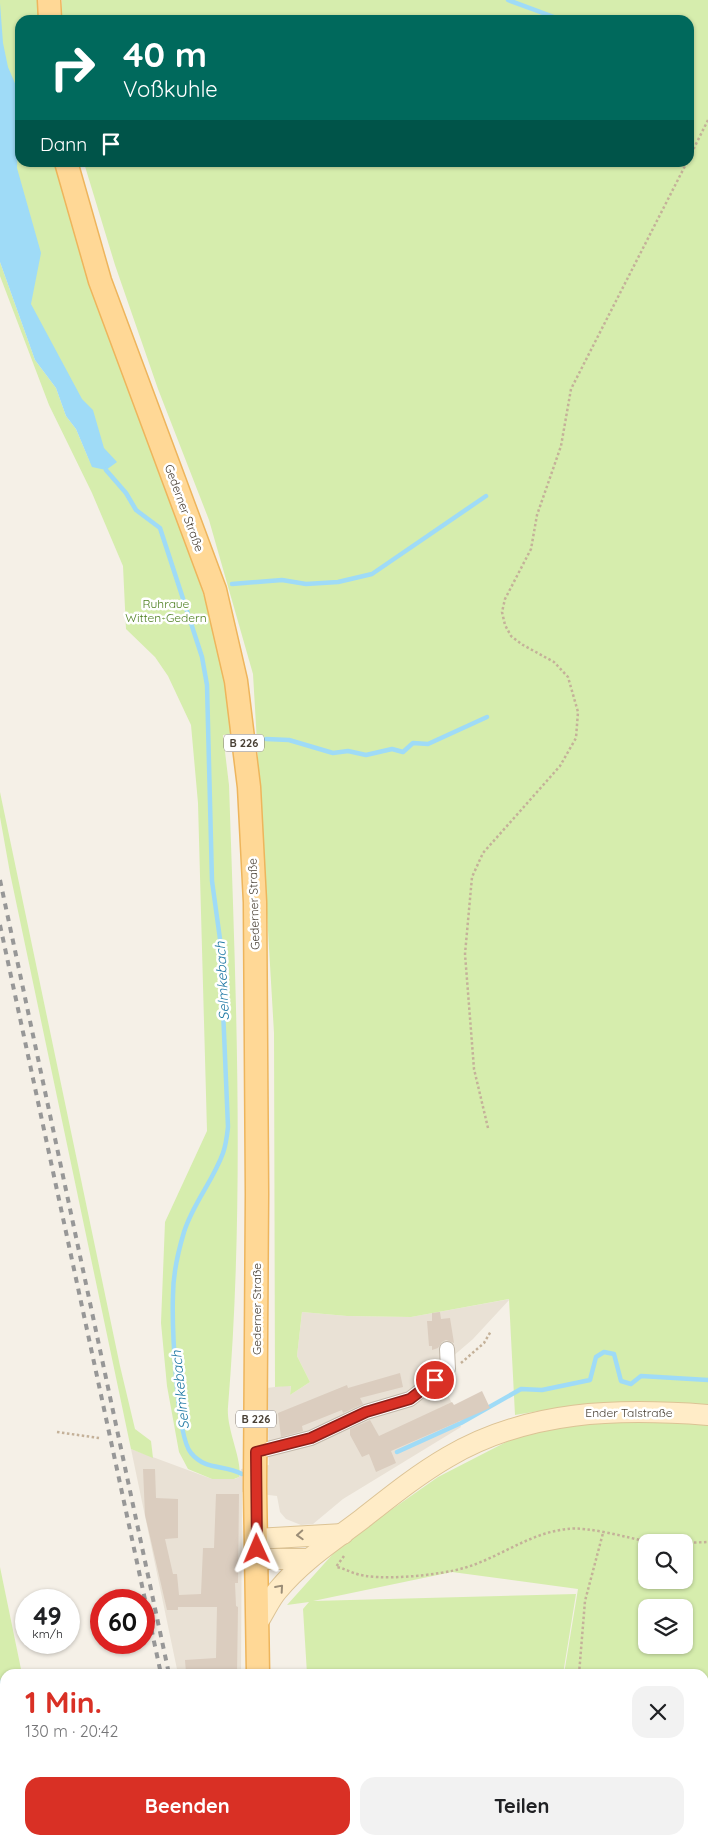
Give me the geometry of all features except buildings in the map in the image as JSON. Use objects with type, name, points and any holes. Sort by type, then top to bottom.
[{"type":"main road","points":[[49,0],[50,15]]},
{"type":"main road","name":"Gederner Straße","points":[[67,167],[100,281],[215,590],[236,681],[249,788],[256,902],[258,1669]]},
{"type":"main road","name":"Ender Talstraße","points":[[258,1622],[277,1591],[308,1559],[418,1476],[449,1456],[509,1430],[576,1414],[610,1411],[708,1415]]},
{"type":"main road","points":[[257,1549],[343,1534]]},
{"type":"main road","points":[[257,1549],[308,1559]]},
{"type":"street","points":[[256,1452],[311,1438],[366,1412],[410,1399],[448,1370],[447,1349]]},
{"type":"path","points":[[694,148],[708,120]]},
{"type":"path","points":[[488,1128],[474,1069],[465,954],[472,877],[483,853],[560,766],[576,738],[578,712],[568,677],[554,662],[511,636],[505,625],[502,612],[505,599],[531,549],[537,515],[561,446],[571,389],[684,167]]},
{"type":"path","points":[[448,1370],[458,1366],[474,1353],[491,1331]]},
{"type":"path","points":[[57,1432],[99,1438]]},
{"type":"path","points":[[336,1567],[349,1570],[352,1573],[378,1576],[415,1576],[464,1568],[534,1536],[568,1528],[638,1540]]},
{"type":"path","points":[[579,1669],[585,1601],[603,1533]]},
{"type":"path","points":[[693,1543],[708,1542]]},
{"type":"shaded area","points":[[510,1299],[473,1339],[438,1369],[461,1427],[343,1499],[313,1524],[301,1525],[286,1519],[280,1512],[277,1496],[242,1492],[241,1669],[177,1669],[131,1449],[212,1479],[235,1479],[239,1477],[241,1469],[269,1465],[267,1388],[291,1385],[290,1395],[310,1382],[297,1356],[302,1312],[347,1316],[411,1317]]},
{"type":"green space","name":"Ruhraue Witten-Gedern","points":[[0,0],[43,0],[43,15],[15,15],[15,167],[60,167],[211,617],[224,669],[233,734],[223,735],[229,785],[238,1096],[236,1252],[228,1407],[229,1425],[240,1470],[239,1477],[234,1479],[212,1479],[188,1469],[179,1452],[167,1386],[161,1323],[165,1222],[207,1131],[198,803],[191,725],[168,676],[155,657],[126,629],[123,566],[92,493],[49,405],[0,276],[0,262],[35,360],[56,388],[66,416],[76,429],[92,467],[0,234]]},
{"type":"green space","points":[[62,0],[708,0],[708,1407],[625,1402],[575,1405],[515,1415],[509,1299],[411,1317],[347,1316],[302,1312],[297,1356],[310,1382],[290,1395],[291,1386],[275,1387],[274,1033],[253,674],[209,520],[158,389],[115,265],[85,167],[694,167],[694,15],[61,15]]},
{"type":"green space","points":[[0,792],[120,1366],[135,1429],[151,1441],[153,1458],[131,1449],[10,873],[0,817]]},
{"type":"green space","points":[[628,1420],[708,1422],[708,1669],[565,1669],[578,1589],[452,1572],[313,1601],[576,1594],[564,1669],[307,1669],[303,1609],[309,1602],[287,1605],[341,1545],[438,1477],[520,1435],[575,1423]]},
{"type":"green space","points":[[0,1567],[15,1640],[15,1654],[18,1654],[21,1669],[0,1669]]},
{"type":"water","points":[[0,3],[3,43],[8,67],[15,83],[15,167],[17,167],[41,253],[31,304],[82,399],[93,410],[104,448],[117,462],[106,470],[92,467],[76,429],[66,416],[56,388],[35,360],[0,262]]},
{"type":"waterway","points":[[508,0],[548,15]]},
{"type":"waterway","name":"Selmkebach","points":[[106,470],[126,493],[136,510],[160,528],[202,657],[207,685],[212,881],[220,939],[228,1127],[223,1153],[188,1221],[180,1247],[173,1287],[174,1352],[178,1402],[186,1442],[191,1453],[197,1459],[209,1465],[242,1474]]},
{"type":"waterway","points":[[232,584],[282,580],[306,584],[338,582],[372,574],[486,496]]},
{"type":"waterway","points":[[266,739],[289,740],[333,753],[348,751],[366,755],[392,749],[403,752],[413,743],[428,744],[487,717]]},
{"type":"waterway","name":"Selmkebach","points":[[397,1452],[461,1423],[521,1389],[542,1390],[590,1380],[596,1357],[604,1352],[614,1354],[621,1381],[631,1384],[641,1376],[708,1380]]},
{"type":"railway","points":[[0,880],[168,1669]]},
{"type":"railway","points":[[0,925],[160,1669]]},
{"type":"route","points":[[257,1549],[256,1452],[311,1438],[366,1412],[410,1399],[435,1380]]}]
